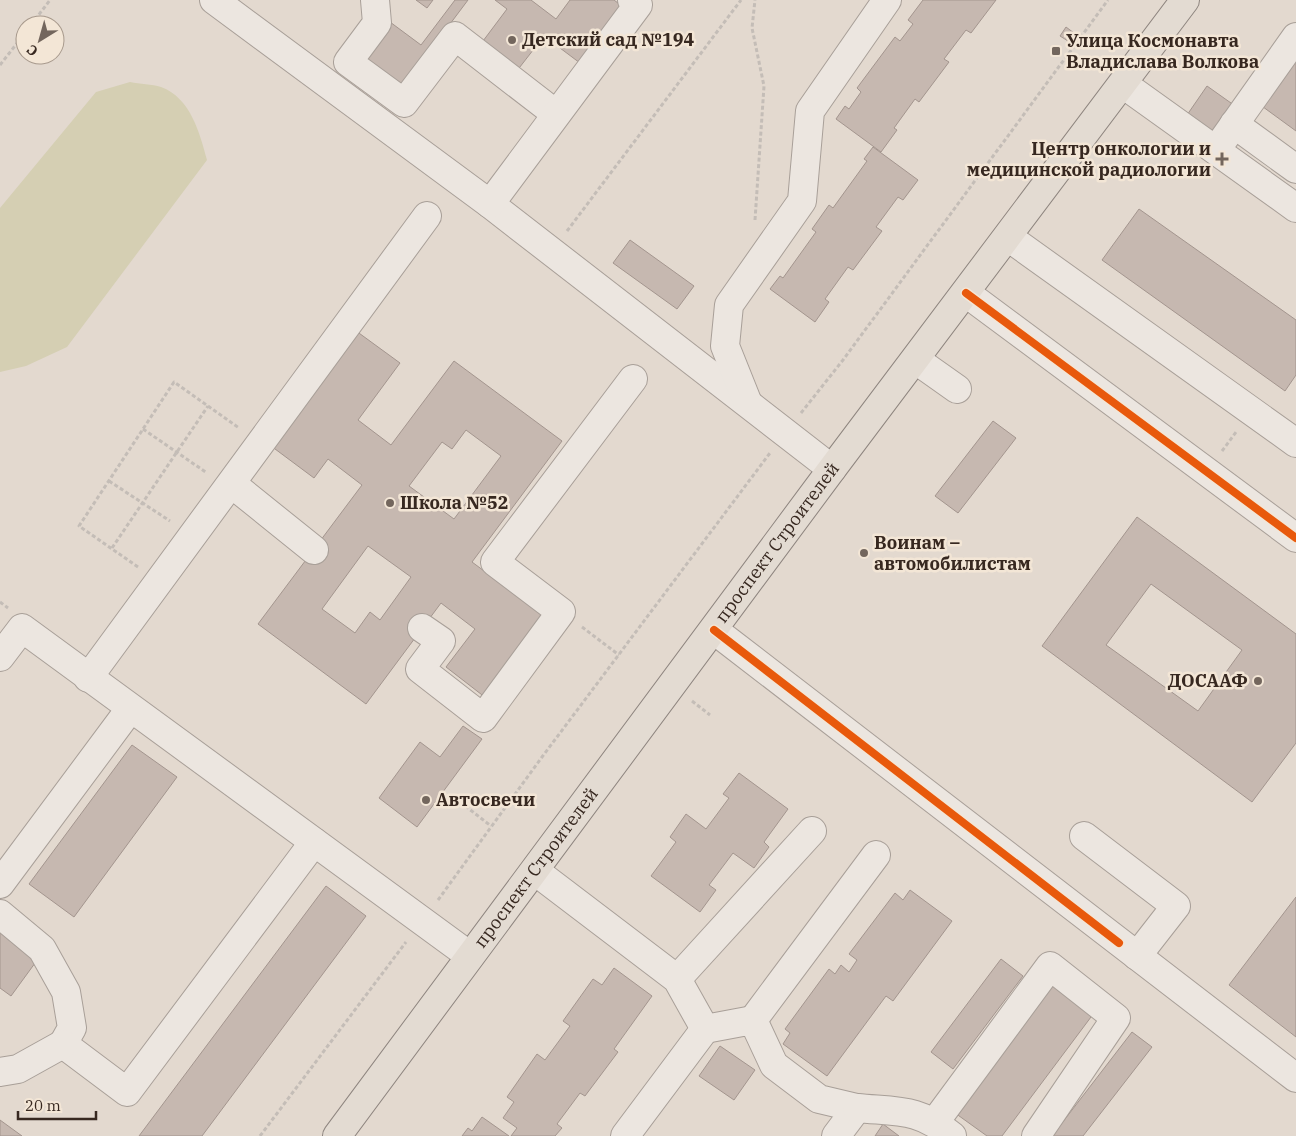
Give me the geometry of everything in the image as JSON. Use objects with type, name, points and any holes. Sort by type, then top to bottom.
[{"type":"main road","name":"проспект Строителей","points":[[337,1136],[470,956],[535,872],[832,469],[916,360],[1185,0]]},
{"type":"street","points":[[214,0],[490,204],[747,401],[832,469]]},
{"type":"street","points":[[376,0],[377,23],[348,62],[404,103],[455,36],[556,114]]},
{"type":"street","points":[[490,204],[638,4],[632,0]]},
{"type":"street","points":[[747,401],[725,346],[729,305],[802,201],[810,111],[887,0]]},
{"type":"street","points":[[1216,150],[1296,37]]},
{"type":"street","points":[[1123,84],[1296,208]]},
{"type":"street","points":[[1234,124],[1296,169]]},
{"type":"street","points":[[88,678],[159,582],[222,480],[261,443],[427,216]]},
{"type":"street","points":[[1008,237],[1296,443]]},
{"type":"street","points":[[966,293],[1296,538]]},
{"type":"street","points":[[916,360],[957,389]]},
{"type":"street","points":[[422,628],[441,641],[420,669],[483,718],[561,612],[496,562],[633,379]]},
{"type":"street","points":[[222,480],[314,550]]},
{"type":"street","points":[[0,657],[22,628],[130,709],[470,956]]},
{"type":"street","points":[[714,630],[1296,1078]]},
{"type":"street","points":[[0,884],[130,709]]},
{"type":"street","points":[[678,979],[812,831]]},
{"type":"street","points":[[1084,836],[1176,906],[1128,950]]},
{"type":"street","points":[[63,1044],[127,1092],[314,842]]},
{"type":"street","points":[[625,1136],[705,1029],[752,1020],[876,855]]},
{"type":"street","points":[[535,872],[678,979],[705,1029]]},
{"type":"street","points":[[0,914],[42,949],[66,992],[72,1028],[63,1044],[18,1069],[0,1072]]},
{"type":"street","points":[[752,1020],[774,1065],[819,1099],[857,1108],[914,1114],[943,1129],[1050,966],[1116,1018],[1036,1136]]},
{"type":"street","points":[[836,1136],[857,1108]]},
{"type":"path","points":[[39,15],[50,0]]},
{"type":"path","points":[[551,252],[741,0]]},
{"type":"path","points":[[755,0],[752,28],[764,86],[754,218],[766,252]]},
{"type":"path","points":[[260,1136],[786,432],[843,360],[1108,0]]},
{"type":"path","points":[[0,65],[15,46]]},
{"type":"path","points":[[159,582],[79,526],[174,382],[261,443]]},
{"type":"path","points":[[112,548],[208,406]]},
{"type":"path","points":[[143,429],[222,480]]},
{"type":"path","points":[[109,481],[177,526]]},
{"type":"path","points":[[561,612],[619,655]]},
{"type":"path","points":[[692,701],[710,715]]},
{"type":"path","points":[[455,798],[491,826]]},
{"type":"shaded area","points":[[130,82],[161,87],[180,99],[193,118],[207,160],[67,347],[26,366],[0,372],[0,208],[96,92]]},
{"type":"building","points":[[416,0],[433,0],[427,8]]},
{"type":"building","points":[[455,0],[468,0],[429,52],[405,90],[362,58],[390,22],[421,45]]},
{"type":"building","name":"Детский сад №194","points":[[495,0],[531,0],[556,19],[570,0],[614,0],[627,10],[584,66],[544,36],[516,72],[480,45],[507,9]]},
{"type":"building","points":[[923,0],[996,0],[971,33],[966,30],[944,59],[949,62],[919,102],[915,99],[894,128],[897,130],[881,152],[836,119],[845,106],[849,109],[861,92],[857,88],[895,37],[900,41],[913,24],[908,20]]},
{"type":"building","points":[[1066,27],[1074,33],[1068,41],[1060,36]]},
{"type":"building","points":[[1296,54],[1296,131],[1259,104]]},
{"type":"building","points":[[1207,86],[1238,108],[1217,137],[1187,115]]},
{"type":"building","points":[[873,147],[918,180],[903,200],[898,197],[876,227],[882,231],[853,270],[848,267],[825,299],[829,302],[815,322],[770,289],[780,276],[783,278],[816,232],[812,229],[829,205],[833,208],[867,161],[864,159]]},
{"type":"building","points":[[1139,209],[1296,320],[1296,375],[1285,391],[1102,260]]},
{"type":"building","points":[[630,240],[694,286],[677,309],[613,263]]},
{"type":"building","name":"Школа №52","points":[[352,328],[400,363],[358,420],[391,445],[454,361],[562,441],[472,562],[546,617],[486,698],[446,667],[475,629],[441,603],[366,704],[258,624],[362,485],[328,459],[314,478],[267,443]],"holes":[[[466,430],[501,456],[454,519],[409,486],[442,442],[452,449]],[[368,546],[411,577],[380,620],[370,612],[355,633],[322,609]]]},
{"type":"building","points":[[993,421],[1016,438],[958,513],[935,496]]},
{"type":"building","name":"ДОСААФ","points":[[1137,517],[1296,634],[1296,743],[1252,802],[1042,646]],"holes":[[[1151,584],[1242,650],[1198,711],[1106,645]]]},
{"type":"building","points":[[463,726],[482,739],[417,827],[379,798],[420,742],[440,757]]},
{"type":"building","points":[[132,745],[177,777],[74,917],[29,884]]},
{"type":"building","points":[[739,773],[788,809],[764,842],[769,847],[754,868],[733,853],[709,885],[716,890],[700,912],[651,876],[676,842],[670,837],[686,814],[706,829],[729,798],[723,794]]},
{"type":"building","points":[[326,886],[366,916],[202,1136],[139,1136]]},
{"type":"building","points":[[910,890],[952,921],[893,1001],[886,996],[827,1076],[783,1044],[790,1033],[785,1029],[829,969],[835,974],[841,965],[849,972],[857,960],[849,954],[895,893],[903,900]]},
{"type":"building","points":[[1296,897],[1296,1037],[1229,985]]},
{"type":"building","points":[[0,931],[38,959],[11,996],[0,988]]},
{"type":"building","points":[[1001,959],[1023,976],[953,1069],[931,1052]]},
{"type":"building","points":[[614,968],[652,996],[614,1049],[618,1052],[585,1096],[580,1093],[557,1124],[562,1128],[555,1136],[511,1136],[517,1128],[503,1118],[514,1102],[507,1097],[537,1054],[545,1060],[570,1026],[563,1021],[593,979],[602,985]]},
{"type":"building","points":[[1052,982],[1094,1013],[1002,1136],[987,1136],[955,1113]]},
{"type":"building","points":[[1132,1032],[1152,1047],[1083,1136],[1052,1136]]},
{"type":"building","points":[[720,1046],[755,1070],[734,1100],[699,1076]]},
{"type":"building","points":[[482,1117],[509,1136],[462,1136],[468,1128],[472,1131]]},
{"type":"building","points":[[0,1120],[22,1136],[0,1136]]},
{"type":"building","points":[[883,1124],[899,1136],[875,1136]]},
{"type":"cycle path","points":[[966,293],[1296,538]]},
{"type":"cycle path","points":[[714,630],[1119,943]]},
{"type":"place","name":"Детский сад №194","points":[[512,40]]},
{"type":"place","name":"Улица Космонавта Владислава Волкова","points":[[1056,51]]},
{"type":"place","name":"Центр онкологии и медицинской радиологии","points":[[1222,159]]},
{"type":"place","name":"Школа №52","points":[[390,503]]},
{"type":"place","name":"Воинам – автомобилистам","points":[[864,553]]},
{"type":"place","name":"ДОСААФ","points":[[1258,681]]},
{"type":"place","name":"Автосвечи","points":[[426,800]]}]
